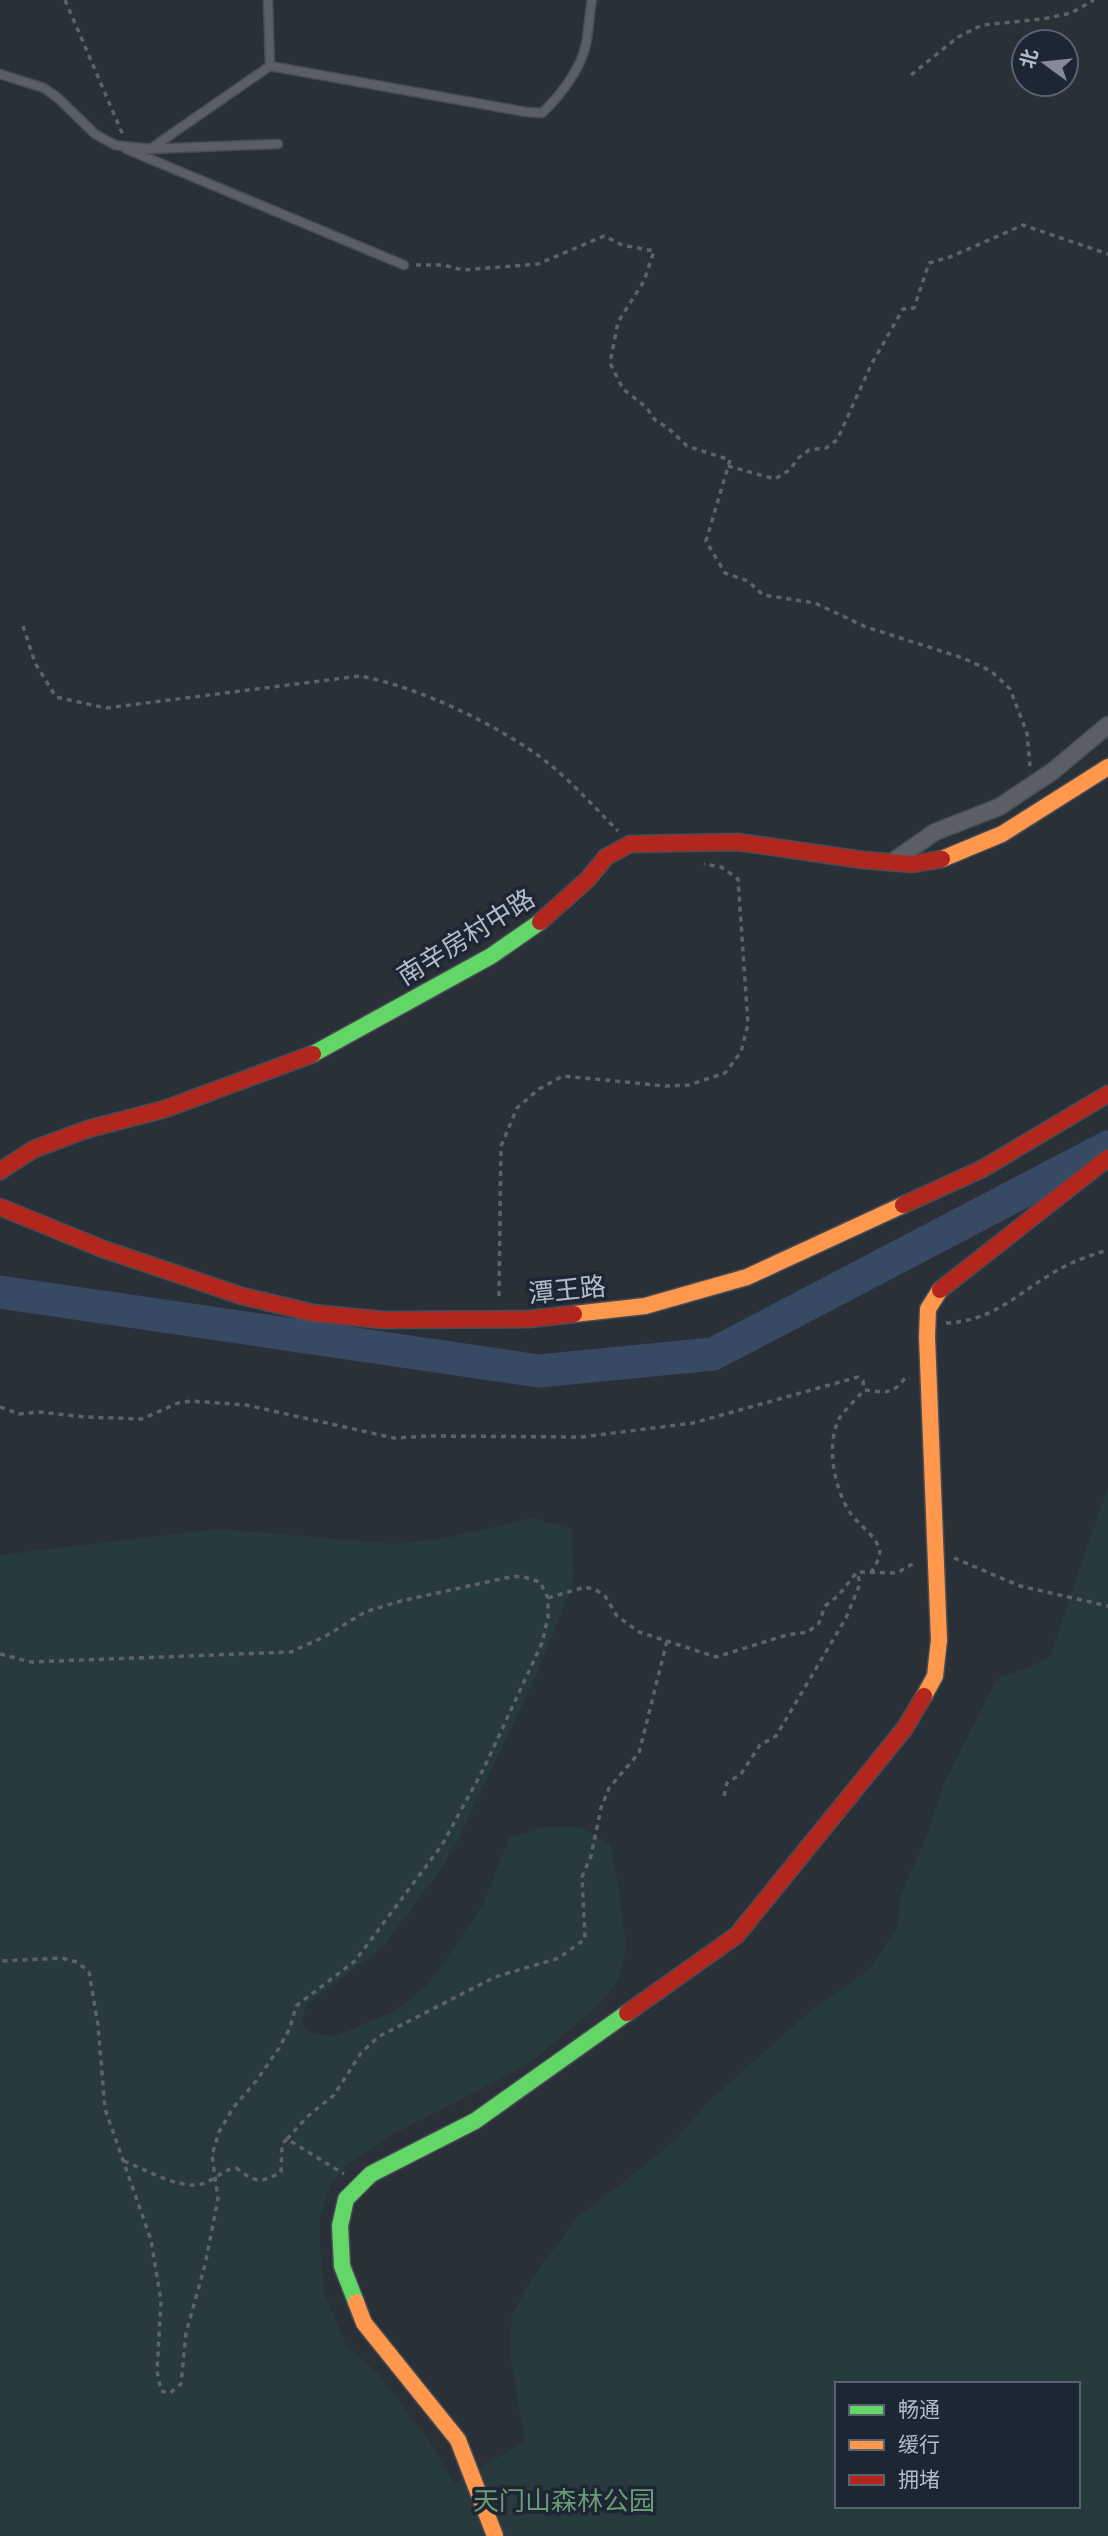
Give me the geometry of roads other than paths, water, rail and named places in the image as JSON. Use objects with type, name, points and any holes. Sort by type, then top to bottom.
[{"type":"main road","points":[[892,862],[913,864],[947,858],[1002,834],[1108,767]]},
{"type":"main road","name":"南辛房村中路","points":[[0,1171],[34,1149],[88,1129],[165,1110],[321,1051],[491,956],[544,920],[606,857],[630,844],[738,842],[892,862]]},
{"type":"main road","name":"潭王路","points":[[0,1207],[103,1249],[242,1296],[301,1310],[383,1320],[530,1319],[645,1306],[747,1277],[982,1169],[1108,1094]]},
{"type":"main road","points":[[495,2536],[458,2440],[364,2323],[342,2266],[341,2226],[346,2199],[371,2174],[475,2121],[737,1935],[905,1728],[935,1676],[939,1640],[928,1379],[928,1308],[942,1287],[1108,1158]]},
{"type":"street","points":[[892,862],[935,832],[999,807],[1108,725]]},
{"type":"lane","points":[[268,0],[271,66]]},
{"type":"lane","points":[[150,149],[271,66],[542,113],[553,103],[578,66],[586,45],[592,0]]},
{"type":"lane","points":[[0,74],[44,88],[95,134],[115,145],[404,265]]},
{"type":"lane","points":[[115,145],[150,149],[278,144]]},
{"type":"waterway","points":[[0,1292],[539,1371],[713,1354],[1108,1147]]},
{"type":"park label","name":"天门山森林公园","points":[[564,2501]]}]
